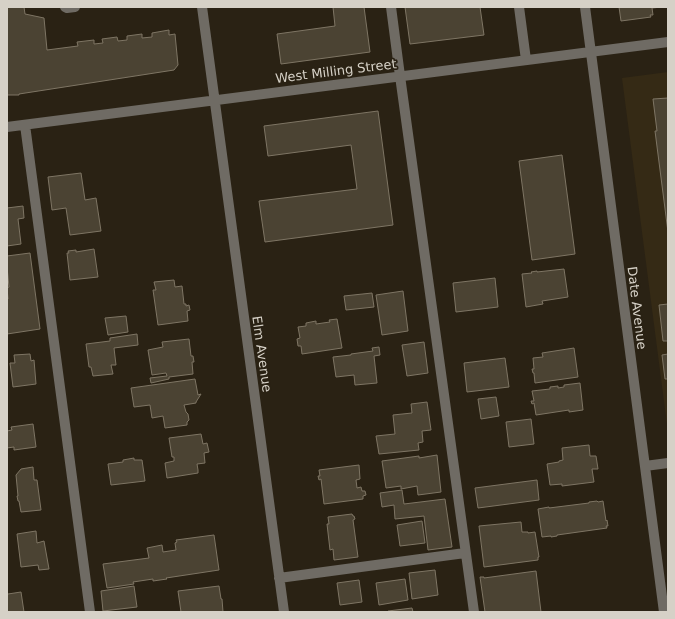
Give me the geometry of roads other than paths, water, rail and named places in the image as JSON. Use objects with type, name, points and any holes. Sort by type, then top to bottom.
[{"type":"street","points":[[64,7],[75,7]]},
{"type":"street","name":"Elm Avenue","points":[[202,7],[284,612]]},
{"type":"street","points":[[391,7],[474,612]]},
{"type":"street","points":[[519,7],[526,60]]},
{"type":"street","name":"Date Avenue","points":[[585,7],[664,612]]},
{"type":"street","name":"West Milling Street","points":[[7,127],[668,42]]},
{"type":"street","points":[[25,125],[90,612]]},
{"type":"street","points":[[645,466],[668,463]]},
{"type":"street","points":[[279,578],[465,553]]}]
